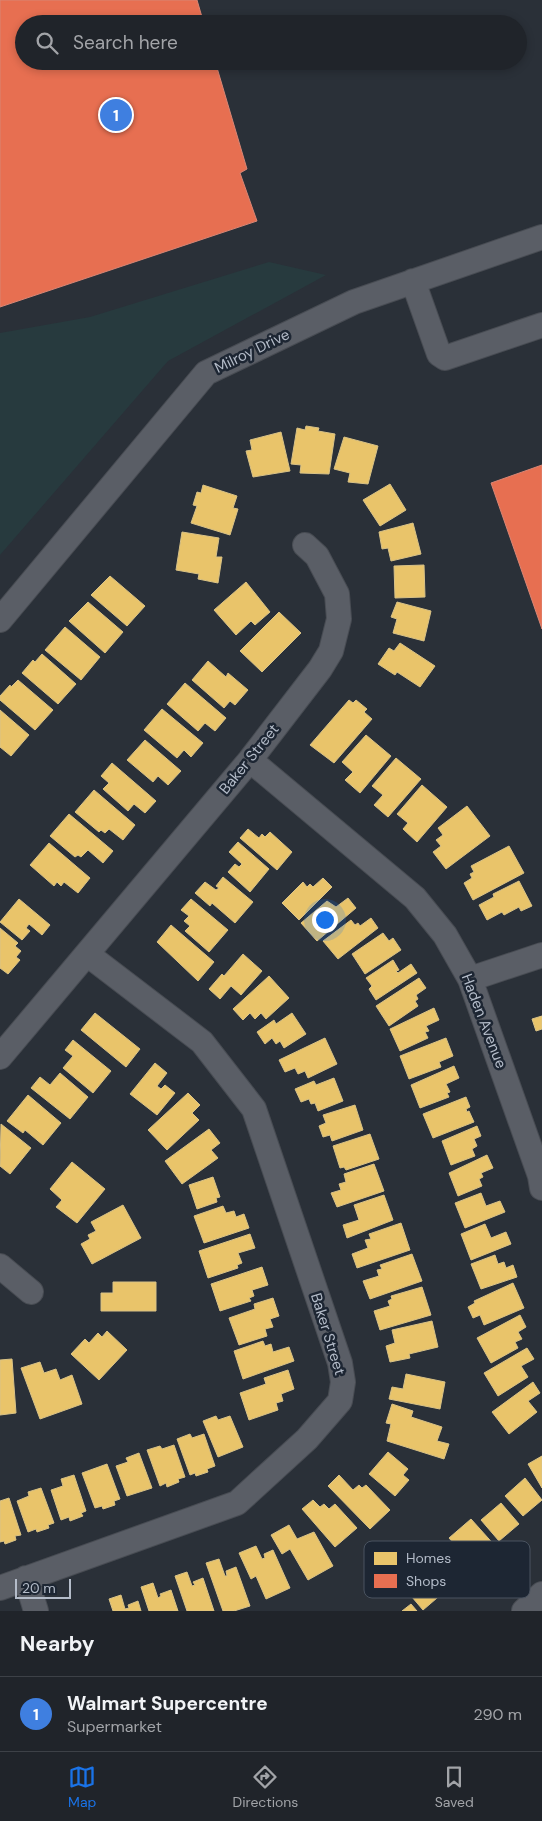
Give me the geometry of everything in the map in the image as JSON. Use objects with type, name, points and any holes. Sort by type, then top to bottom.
[{"type":"street","name":"Milroy Drive","points":[[0,620],[206,373],[354,302],[542,237]]},
{"type":"street","points":[[413,281],[439,354],[445,358],[542,325]]},
{"type":"street","name":"Baker Street","points":[[0,1057],[250,760],[320,669],[333,643],[339,620],[337,594],[316,556],[305,545]]},
{"type":"street","name":"Haden Avenue","points":[[250,760],[415,898],[445,935],[470,979],[540,1176],[542,1188]]},
{"type":"street","name":"Baker Street","points":[[0,1588],[237,1503],[308,1439],[340,1401],[343,1382],[340,1363],[254,1109],[202,1042],[87,954]]},
{"type":"street","points":[[470,979],[542,955]]},
{"type":"street","points":[[0,1266],[31,1292]]},
{"type":"street","points":[[26,1578],[36,1611]]},
{"type":"street","points":[[524,1611],[542,1594]]},
{"type":"green space","points":[[269,262],[326,275],[168,361],[0,555],[0,333],[90,317]]},
{"type":"building: Homes","points":[[306,426],[319,428],[318,431],[335,434],[329,474],[300,473],[301,465],[291,464],[297,428],[305,430]]},
{"type":"building: Homes","points":[[281,432],[290,471],[253,477],[246,451],[252,450],[250,440]]},
{"type":"building: Homes","points":[[344,437],[378,446],[368,484],[348,482],[350,473],[334,469]]},
{"type":"building: Homes","points":[[390,484],[406,510],[380,526],[363,500]]},
{"type":"building: Homes","points":[[203,485],[237,496],[233,508],[238,509],[230,535],[191,523],[197,506],[193,505],[197,492],[201,493]]},
{"type":"building: Homes","points":[[413,523],[421,554],[391,561],[388,548],[382,549],[379,532]]},
{"type":"building: Homes","points":[[182,532],[219,538],[216,557],[222,557],[218,583],[198,579],[199,574],[176,570]]},
{"type":"building: Homes","points":[[424,565],[425,597],[395,598],[394,566]]},
{"type":"building: Homes","points":[[110,576],[145,606],[127,626],[91,595]]},
{"type":"building: Homes","points":[[246,582],[270,612],[255,625],[251,621],[236,635],[214,610]]},
{"type":"building: Homes","points":[[88,602],[123,632],[105,653],[69,621]]},
{"type":"building: Homes","points":[[397,602],[431,611],[424,641],[393,633],[397,619],[391,617]]},
{"type":"building: Homes","points":[[279,612],[301,633],[262,672],[240,651]]},
{"type":"building: Homes","points":[[65,627],[100,657],[81,680],[45,650]]},
{"type":"building: Homes","points":[[400,643],[435,666],[420,687],[397,672],[395,675],[378,664],[389,648],[394,651]]},
{"type":"building: Homes","points":[[42,654],[76,684],[58,704],[22,673],[33,660],[35,662]]},
{"type":"building: Homes","points":[[208,661],[226,677],[228,673],[248,690],[235,705],[230,701],[224,708],[192,680]]},
{"type":"building: Homes","points":[[18,680],[53,710],[35,730],[0,700],[0,696],[10,685],[11,687]]},
{"type":"building: Homes","points":[[185,683],[226,718],[215,731],[205,723],[198,731],[167,704]]},
{"type":"building: Homes","points":[[349,700],[353,703],[356,700],[367,709],[364,712],[372,719],[334,763],[310,745]]},
{"type":"building: Homes","points":[[162,709],[203,743],[191,757],[184,750],[177,758],[144,730]]},
{"type":"building: Homes","points":[[0,710],[29,735],[11,756],[0,747]]},
{"type":"building: Homes","points":[[366,735],[391,756],[360,793],[345,780],[353,772],[342,762]]},
{"type":"building: Homes","points":[[145,740],[181,771],[168,785],[158,776],[153,782],[127,760]]},
{"type":"building: Homes","points":[[396,758],[421,779],[388,817],[374,805],[383,795],[372,786]]},
{"type":"building: Homes","points":[[112,763],[156,801],[145,813],[134,804],[128,811],[103,789],[109,783],[101,776]]},
{"type":"building: Homes","points":[[422,785],[447,807],[417,842],[403,829],[408,823],[397,814]]},
{"type":"building: Homes","points":[[94,790],[135,825],[123,840],[109,829],[105,833],[101,830],[99,832],[75,812]]},
{"type":"building: Homes","points":[[467,806],[490,836],[446,869],[433,852],[441,846],[436,840],[443,835],[438,828]]},
{"type":"building: Homes","points":[[69,814],[113,851],[103,863],[88,850],[81,857],[78,855],[75,857],[50,836]]},
{"type":"building: Homes","points":[[248,829],[259,838],[262,834],[265,837],[270,832],[292,852],[277,870],[240,838]]},
{"type":"building: Homes","points":[[238,842],[269,869],[250,892],[228,872],[235,864],[239,867],[242,864],[229,852]]},
{"type":"building: Homes","points":[[49,843],[90,878],[78,893],[64,882],[61,886],[57,882],[54,886],[30,865]]},
{"type":"building: Homes","points":[[509,846],[524,873],[473,900],[464,883],[472,878],[470,874],[474,872],[471,866]]},
{"type":"building: Homes","points":[[223,877],[253,902],[235,923],[212,903],[210,906],[195,893],[205,882],[216,890],[219,888],[216,886]]},
{"type":"building: Homes","points":[[323,878],[332,887],[299,920],[282,903],[303,882],[307,887],[310,884],[313,887]]},
{"type":"building: Homes","points":[[519,881],[532,906],[521,911],[519,907],[504,915],[502,912],[487,920],[479,905],[494,897],[493,894]]},
{"type":"building: Homes","points":[[348,898],[356,908],[317,941],[301,923],[327,901],[336,907]]},
{"type":"building: Homes","points":[[19,899],[50,925],[42,935],[29,924],[26,928],[30,931],[22,940],[0,922]]},
{"type":"building: Homes","points":[[191,899],[228,930],[209,952],[185,931],[190,926],[184,921],[189,916],[181,910]]},
{"type":"building: Homes","points":[[371,918],[378,928],[338,959],[323,941],[351,920],[355,925],[358,923],[360,926]]},
{"type":"building: Homes","points":[[171,925],[214,962],[198,981],[157,942]]},
{"type":"building: Homes","points":[[0,928],[18,943],[15,946],[21,951],[16,957],[20,960],[8,974],[0,968]]},
{"type":"building: Homes","points":[[383,933],[389,941],[393,938],[401,950],[365,974],[352,954]]},
{"type":"building: Homes","points":[[243,954],[262,971],[241,995],[231,986],[220,999],[209,989],[222,974],[224,976]]},
{"type":"building: Homes","points":[[393,960],[399,970],[396,971],[398,973],[411,964],[417,973],[376,1000],[369,989],[372,986],[366,978]]},
{"type":"building: Homes","points":[[269,976],[289,998],[266,1019],[261,1013],[255,1019],[250,1013],[243,1020],[233,1009]]},
{"type":"building: Homes","points":[[419,978],[426,988],[416,995],[418,999],[415,1001],[418,1006],[389,1026],[376,1006]]},
{"type":"building: Homes","points":[[434,1008],[439,1020],[426,1026],[429,1031],[425,1032],[428,1038],[400,1051],[390,1029]]},
{"type":"building: Homes","points":[[95,1013],[140,1049],[126,1067],[81,1030]]},
{"type":"building: Homes","points":[[292,1013],[306,1034],[284,1048],[280,1041],[276,1044],[272,1038],[265,1044],[257,1032],[274,1020],[276,1024]]},
{"type":"building: Homes","points":[[542,1016],[542,1029],[536,1031],[532,1019]]},
{"type":"building: Homes","points":[[325,1038],[337,1064],[308,1078],[305,1071],[298,1074],[295,1068],[285,1072],[279,1060]]},
{"type":"building: Homes","points":[[446,1038],[453,1056],[439,1062],[441,1067],[409,1079],[400,1056]]},
{"type":"building: Homes","points":[[73,1040],[111,1071],[93,1093],[63,1068],[73,1056],[65,1050]]},
{"type":"building: Homes","points":[[155,1063],[167,1073],[157,1086],[161,1089],[165,1085],[175,1093],[157,1115],[130,1094]]},
{"type":"building: Homes","points":[[454,1066],[459,1078],[446,1084],[450,1092],[447,1093],[449,1097],[420,1108],[411,1085]]},
{"type":"building: Homes","points":[[60,1073],[88,1097],[70,1119],[31,1088],[40,1077],[50,1085]]},
{"type":"building: Homes","points":[[334,1078],[343,1101],[318,1111],[315,1103],[311,1104],[309,1099],[301,1102],[295,1089],[314,1081],[316,1085]]},
{"type":"building: Homes","points":[[188,1093],[200,1105],[192,1113],[199,1120],[167,1150],[148,1130]]},
{"type":"building: Homes","points":[[28,1095],[61,1123],[43,1145],[25,1130],[23,1133],[7,1121]]},
{"type":"building: Homes","points":[[466,1097],[470,1107],[466,1109],[467,1112],[469,1111],[474,1122],[433,1138],[423,1114]]},
{"type":"building: Homes","points":[[355,1105],[363,1130],[332,1141],[330,1135],[323,1137],[319,1126],[326,1123],[323,1115]]},
{"type":"building: Homes","points":[[1,1124],[31,1148],[10,1174],[0,1166]]},
{"type":"building: Homes","points":[[477,1126],[481,1136],[474,1139],[477,1146],[472,1149],[475,1156],[451,1165],[442,1141]]},
{"type":"building: Homes","points":[[209,1129],[220,1143],[211,1150],[218,1158],[182,1184],[165,1161]]},
{"type":"building: Homes","points":[[370,1134],[379,1159],[346,1170],[344,1167],[340,1168],[333,1146]]},
{"type":"building: Homes","points":[[487,1155],[493,1168],[481,1173],[483,1177],[479,1179],[482,1186],[458,1196],[449,1173]]},
{"type":"building: Homes","points":[[72,1162],[105,1189],[77,1223],[56,1207],[62,1200],[50,1189]]},
{"type":"building: Homes","points":[[374,1164],[384,1191],[337,1207],[331,1193],[341,1190],[339,1184],[346,1182],[344,1174]]},
{"type":"building: Homes","points":[[213,1177],[220,1197],[216,1198],[217,1202],[197,1209],[189,1185]]},
{"type":"building: Homes","points":[[481,1193],[486,1206],[500,1201],[505,1212],[465,1228],[455,1203]]},
{"type":"building: Homes","points":[[384,1195],[393,1220],[347,1238],[343,1225],[359,1220],[354,1205]]},
{"type":"building: Homes","points":[[123,1205],[141,1238],[92,1264],[81,1244],[90,1239],[88,1235],[96,1231],[91,1222]]},
{"type":"building: Homes","points":[[223,1206],[226,1213],[234,1211],[236,1217],[244,1214],[249,1228],[204,1243],[194,1216]]},
{"type":"building: Homes","points":[[401,1223],[410,1250],[357,1268],[352,1254],[368,1248],[365,1240],[371,1239],[369,1234]]},
{"type":"building: Homes","points":[[485,1224],[491,1238],[506,1232],[511,1244],[471,1260],[461,1234]]},
{"type":"building: Homes","points":[[250,1234],[255,1248],[238,1253],[242,1263],[237,1265],[238,1268],[208,1278],[199,1251]]},
{"type":"building: Homes","points":[[412,1254],[422,1281],[370,1299],[363,1281],[379,1276],[377,1270],[382,1269],[380,1265]]},
{"type":"building: Homes","points":[[495,1255],[498,1264],[504,1262],[506,1268],[513,1265],[517,1277],[481,1289],[471,1264]]},
{"type":"building: Homes","points":[[262,1267],[268,1285],[252,1290],[254,1296],[249,1298],[251,1301],[220,1311],[211,1284]]},
{"type":"building: Homes","points":[[113,1282],[156,1282],[156,1311],[101,1311],[101,1293],[113,1293]]},
{"type":"building: Homes","points":[[513,1283],[524,1308],[484,1325],[480,1315],[473,1318],[468,1307],[475,1303],[474,1301]]},
{"type":"building: Homes","points":[[422,1287],[431,1315],[380,1330],[374,1311],[390,1306],[388,1301],[392,1299],[391,1296]]},
{"type":"building: Homes","points":[[273,1298],[279,1316],[270,1319],[273,1327],[265,1329],[267,1336],[239,1345],[229,1318],[255,1309],[254,1304]]},
{"type":"building: Homes","points":[[520,1315],[526,1327],[518,1332],[522,1339],[515,1342],[518,1348],[491,1363],[477,1338]]},
{"type":"building: Homes","points":[[432,1321],[438,1347],[409,1354],[410,1358],[390,1362],[386,1346],[395,1343],[392,1330]]},
{"type":"building: Homes","points":[[107,1331],[127,1350],[99,1380],[71,1354],[85,1339],[89,1343],[98,1333],[102,1337]]},
{"type":"building: Homes","points":[[263,1341],[265,1346],[271,1344],[273,1352],[289,1347],[294,1361],[243,1379],[234,1351]]},
{"type":"building: Homes","points":[[527,1348],[534,1359],[521,1366],[528,1377],[498,1396],[484,1373]]},
{"type":"building: Homes","points":[[12,1359],[16,1413],[0,1415],[0,1360]]},
{"type":"building: Homes","points":[[40,1362],[44,1373],[56,1369],[60,1380],[72,1375],[82,1404],[40,1419],[21,1368]]},
{"type":"building: Homes","points":[[288,1370],[294,1389],[281,1394],[283,1401],[276,1403],[278,1410],[249,1420],[240,1393],[266,1384],[264,1378]]},
{"type":"building: Homes","points":[[406,1374],[445,1382],[440,1409],[389,1399],[392,1387],[403,1389]]},
{"type":"building: Homes","points":[[533,1382],[540,1393],[528,1401],[537,1412],[509,1434],[492,1412]]},
{"type":"building: Homes","points":[[392,1404],[413,1411],[411,1417],[442,1427],[437,1441],[449,1444],[444,1459],[387,1441],[391,1424],[386,1423]]},
{"type":"building: Homes","points":[[216,1416],[218,1420],[230,1416],[243,1447],[218,1457],[203,1421]]},
{"type":"building: Homes","points":[[190,1434],[192,1438],[204,1434],[215,1466],[207,1469],[208,1472],[196,1476],[195,1473],[190,1475],[177,1439]]},
{"type":"building: Homes","points":[[174,1445],[185,1477],[178,1479],[179,1482],[167,1487],[166,1483],[160,1486],[147,1450],[160,1446],[162,1449]]},
{"type":"building: Homes","points":[[388,1452],[408,1469],[403,1475],[409,1480],[395,1496],[369,1474]]},
{"type":"building: Homes","points":[[139,1453],[152,1488],[127,1496],[116,1466],[128,1462],[126,1458]]},
{"type":"building: Homes","points":[[542,1456],[542,1488],[528,1464]]},
{"type":"building: Homes","points":[[107,1464],[120,1499],[114,1501],[115,1505],[103,1509],[102,1506],[95,1508],[82,1473]]},
{"type":"building: Homes","points":[[74,1475],[86,1511],[81,1513],[83,1516],[70,1521],[69,1517],[61,1520],[51,1490],[63,1486],[61,1479]]},
{"type":"building: Homes","points":[[339,1475],[353,1490],[359,1485],[362,1488],[366,1485],[390,1510],[370,1529],[328,1486]]},
{"type":"building: Homes","points":[[525,1478],[542,1500],[523,1516],[505,1496]]},
{"type":"building: Homes","points":[[41,1488],[54,1523],[48,1525],[49,1528],[37,1532],[36,1529],[28,1532],[17,1501],[29,1496],[28,1492]]},
{"type":"building: Homes","points":[[9,1498],[21,1535],[15,1536],[16,1540],[5,1544],[4,1541],[0,1542],[0,1501]]},
{"type":"building: Homes","points":[[313,1500],[320,1507],[324,1504],[329,1509],[335,1504],[357,1528],[335,1547],[302,1509]]},
{"type":"building: Homes","points":[[501,1503],[519,1524],[499,1541],[481,1520]]},
{"type":"building: Homes","points":[[471,1519],[491,1541],[452,1541],[449,1538]]},
{"type":"building: Homes","points":[[289,1525],[297,1539],[314,1532],[333,1566],[308,1580],[290,1549],[282,1554],[271,1535]]},
{"type":"building: Homes","points":[[256,1546],[262,1559],[265,1558],[264,1554],[273,1550],[290,1588],[266,1599],[256,1576],[251,1579],[239,1553]]},
{"type":"building: Homes","points":[[219,1559],[225,1576],[227,1576],[226,1571],[236,1567],[250,1606],[234,1611],[223,1611],[206,1563]]},
{"type":"building: Homes","points":[[187,1572],[192,1586],[195,1585],[193,1582],[203,1578],[214,1611],[187,1611],[175,1576]]},
{"type":"building: Homes","points":[[153,1583],[158,1598],[161,1596],[160,1594],[171,1590],[178,1611],[149,1611],[141,1587]]},
{"type":"building: Homes","points":[[121,1595],[125,1609],[129,1608],[128,1605],[138,1601],[141,1611],[113,1611],[109,1599]]},
{"type":"building: Homes","points":[[413,1598],[437,1598],[423,1610]]},
{"type":"building: Homes","points":[[411,1604],[417,1611],[402,1611]]},
{"type":"building: Shops","points":[[0,0],[197,0],[201,15],[15,15],[15,70],[218,70],[247,169],[240,173],[257,221],[0,307]]},
{"type":"building: Shops","points":[[542,465],[542,629],[491,483]]},
{"type":"place","name":"Walmart Supercentre","points":[[116,115]]}]
